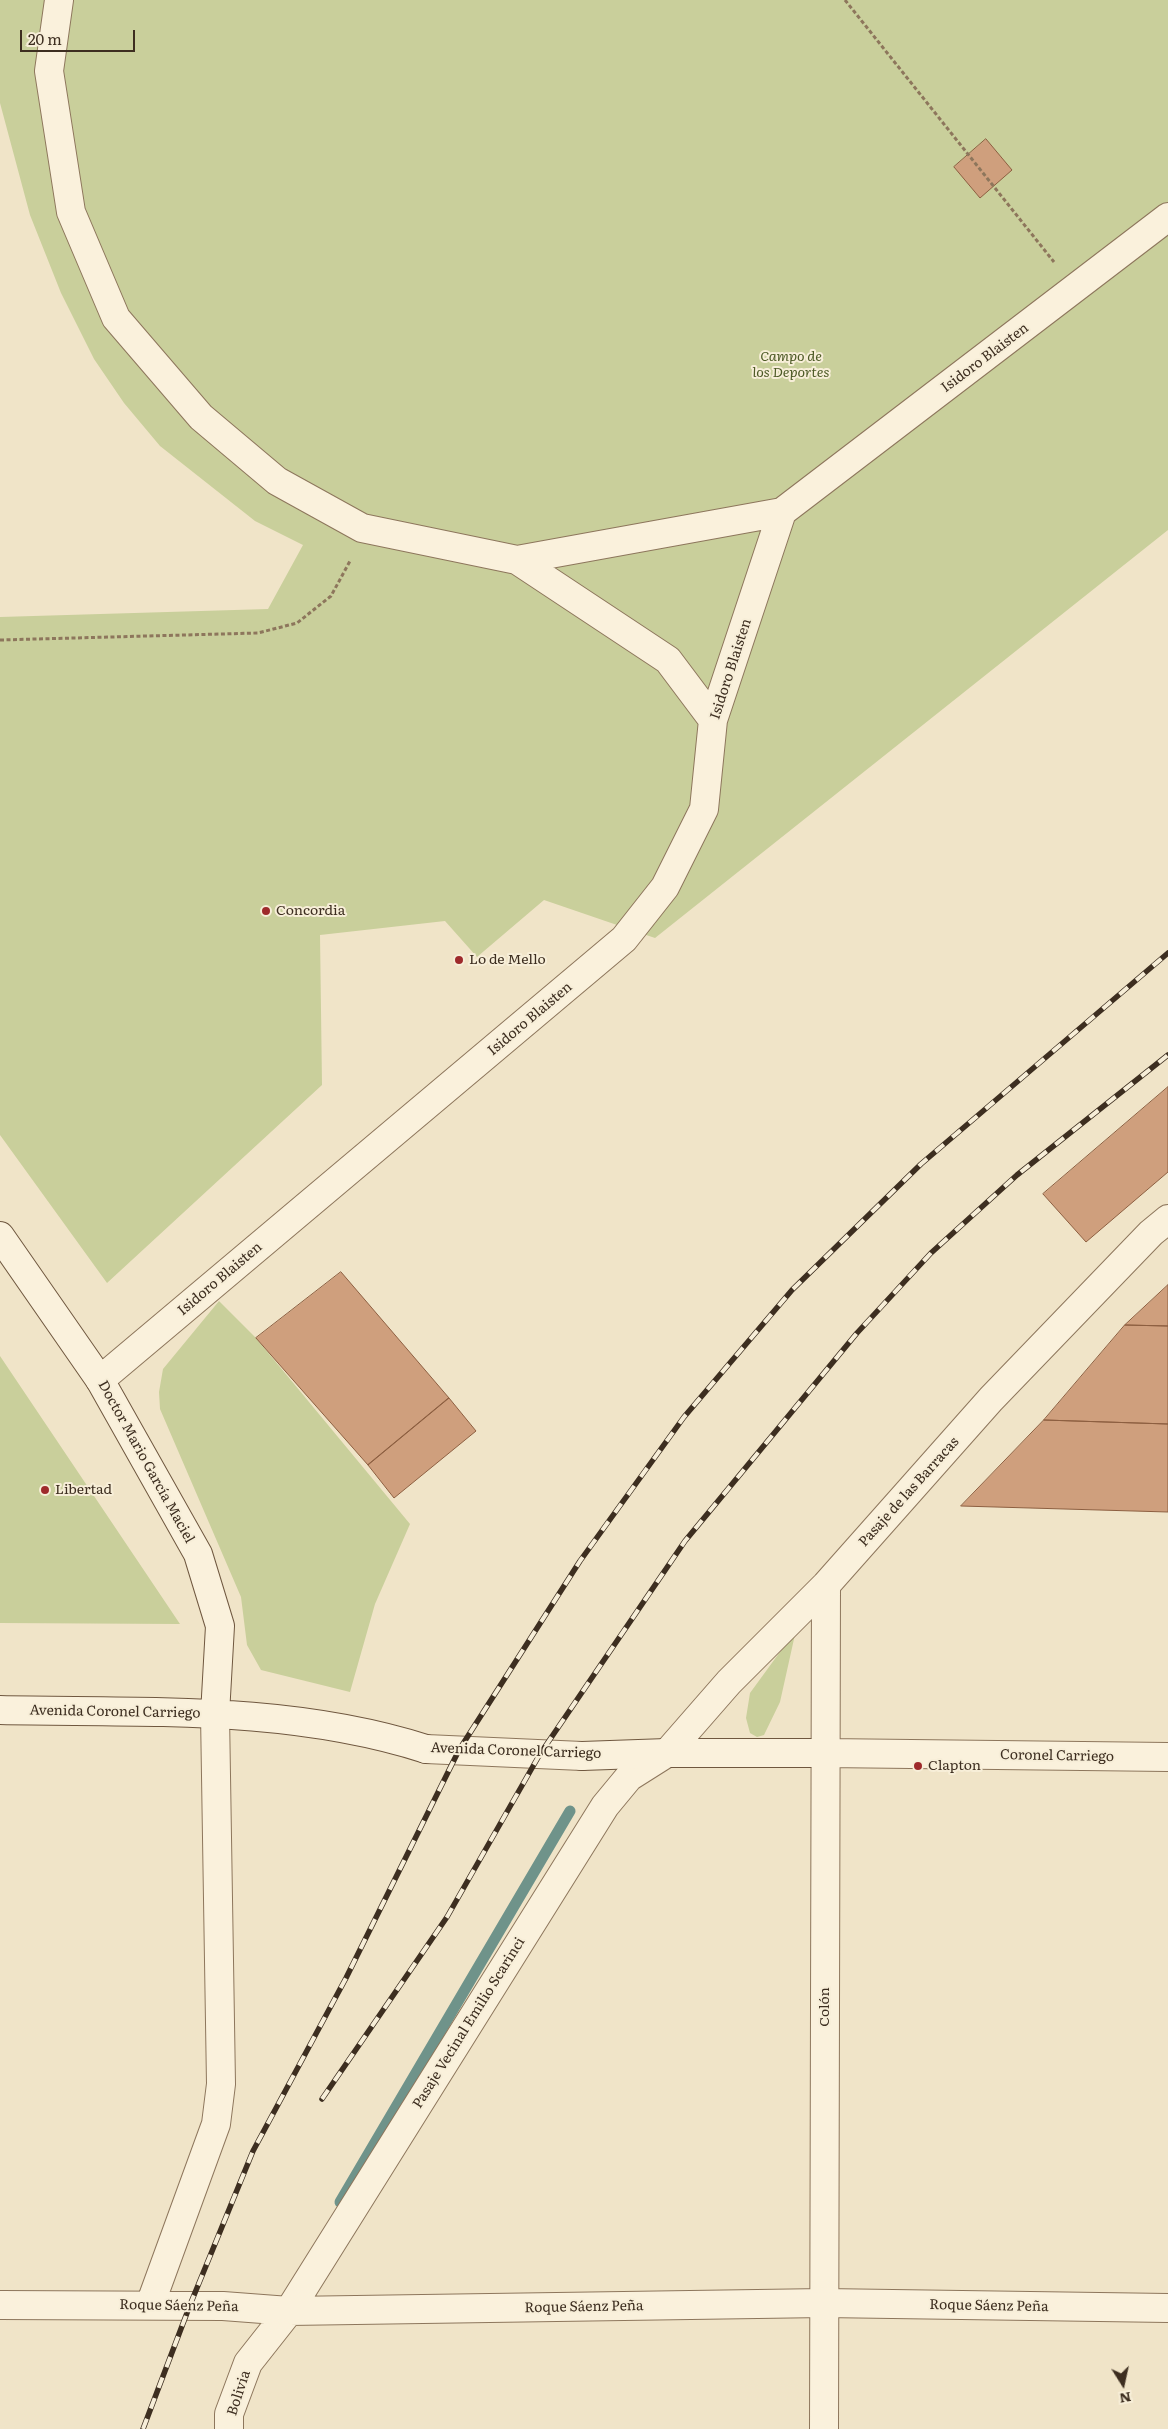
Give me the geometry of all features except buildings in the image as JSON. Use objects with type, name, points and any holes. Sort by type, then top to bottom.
[{"type":"street","points":[[59,0],[49,71],[70,212],[116,318],[201,418],[277,481],[362,528],[517,560],[668,660],[713,720]]},
{"type":"street","name":"Isidoro Blaisten","points":[[100,1380],[624,939],[665,887],[704,809],[713,720],[782,512],[1076,290],[1168,218]]},
{"type":"street","points":[[517,560],[782,512]]},
{"type":"street","name":"Pasaje de las Barracas","points":[[667,1753],[729,1682],[826,1585],[991,1399],[1162,1227]]},
{"type":"street","name":"Doctor Mario García Maciel","points":[[0,1236],[100,1380],[198,1554],[220,1626],[215,1714],[221,2084],[216,2124],[150,2305]]},
{"type":"street","name":"Colón","points":[[824,2429],[826,1585]]},
{"type":"street","name":"Avenida Coronel Carriego","points":[[0,1710],[275,1717],[383,1735],[426,1748],[582,1756],[667,1753],[826,1753]]},
{"type":"street","name":"Pasaje Vecinal Emilio Scarinci","points":[[289,2311],[605,1806],[630,1777],[667,1753]]},
{"type":"street","name":"Coronel Carriego","points":[[826,1753],[1168,1757]]},
{"type":"street","name":"Roque Sáenz Peña","points":[[0,2305],[223,2306],[289,2311],[824,2304],[1168,2308]]},
{"type":"street","name":"Bolivia","points":[[229,2429],[229,2414],[248,2363],[289,2311]]},
{"type":"path","points":[[845,0],[969,152],[1076,290]]},
{"type":"path","points":[[0,640],[258,633],[297,623],[331,596],[350,561]]},
{"type":"green space","name":"Campo de los Deportes","points":[[0,0],[1168,0],[1168,530],[655,938],[544,900],[477,957],[445,921],[320,935],[322,1085],[107,1283],[0,1135],[0,617],[268,609],[303,545],[255,521],[160,446],[124,403],[94,359],[61,293],[30,215],[0,103]]},
{"type":"green space","points":[[219,1301],[256,1338],[410,1524],[375,1604],[350,1692],[261,1670],[247,1645],[241,1597],[160,1409],[159,1392],[163,1369]]},
{"type":"green space","name":"Libertad","points":[[0,1356],[180,1624],[0,1623]]},
{"type":"green space","points":[[796,1630],[780,1702],[764,1735],[757,1737],[750,1733],[746,1718],[750,1693]]},
{"type":"waterway","points":[[340,2202],[570,1811]]},
{"type":"railway","points":[[143,2429],[190,2305],[253,2151],[346,1978],[459,1750],[580,1561],[684,1417],[792,1290],[921,1164],[1168,953]]},
{"type":"railway","points":[[322,2099],[447,1917],[540,1754],[685,1541],[857,1333],[931,1253],[1017,1175],[1168,1055]]},
{"type":"place","name":"Concordia","points":[[266,911]]},
{"type":"place","name":"Lo de Mello","points":[[459,960]]},
{"type":"place","name":"Libertad","points":[[45,1490]]},
{"type":"place","name":"Clapton","points":[[918,1766]]}]
